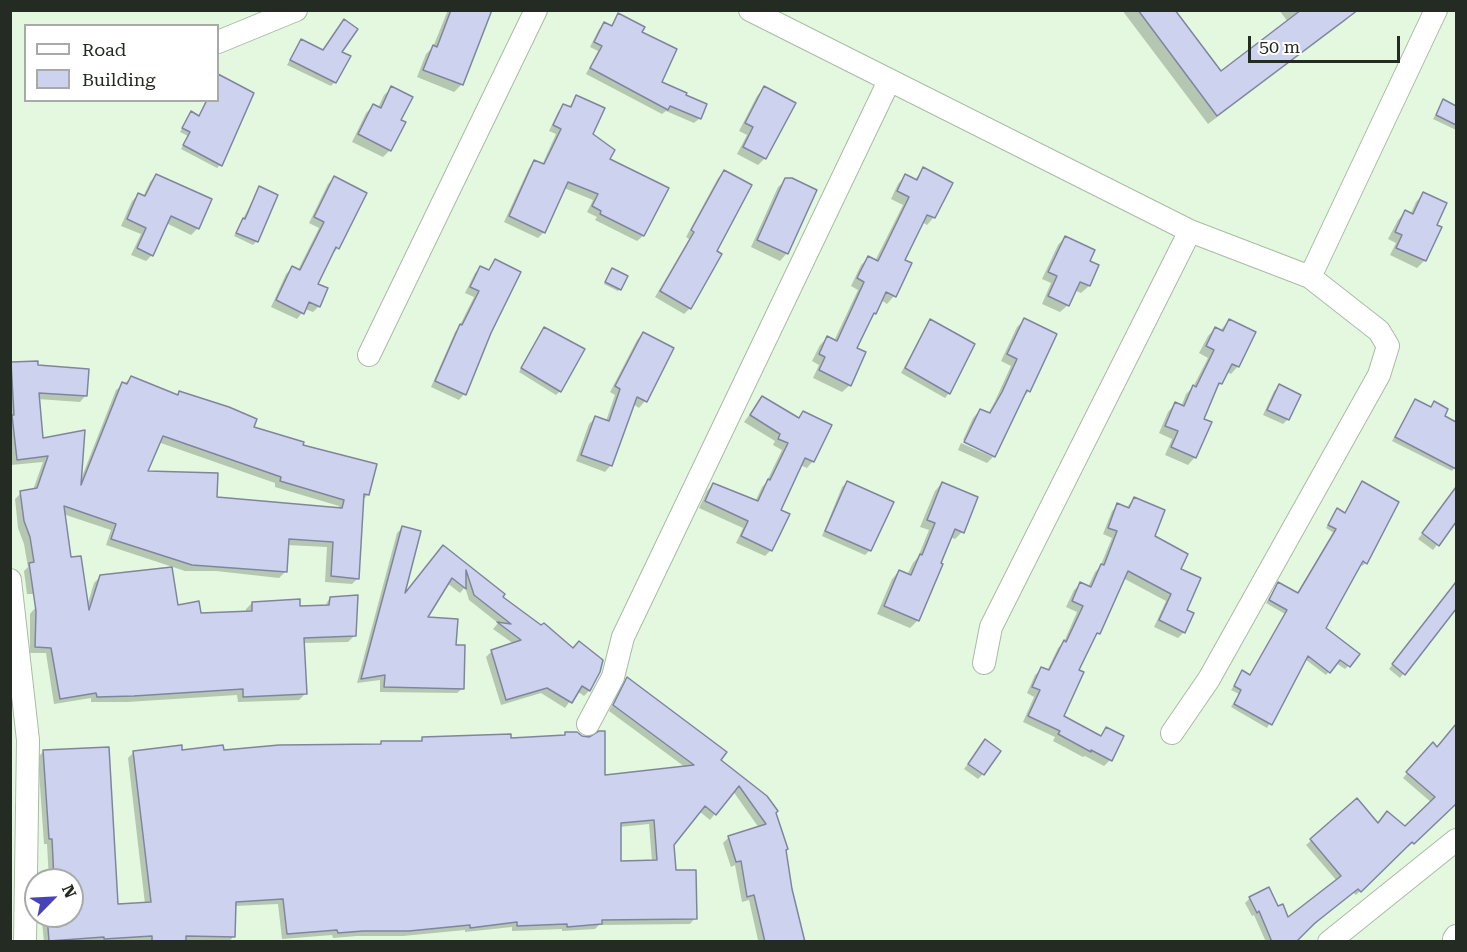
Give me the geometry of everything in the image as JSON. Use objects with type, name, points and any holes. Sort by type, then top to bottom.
[{"type":"street","points":[[219,42],[296,10]]},
{"type":"street","points":[[369,355],[536,10]]},
{"type":"street","points":[[750,10],[1190,231],[1310,277],[1379,331],[1388,346],[1378,375],[1209,679],[1172,733]]},
{"type":"street","points":[[1310,277],[1436,10]]},
{"type":"street","points":[[588,724],[613,677],[623,637],[889,81]]},
{"type":"street","points":[[984,663],[991,627],[1190,231]]},
{"type":"street","points":[[10,580],[27,740],[25,942]]},
{"type":"street","points":[[1329,942],[1456,840]]},
{"type":"building","points":[[451,10],[492,10],[463,85],[423,70],[433,45],[437,47]]},
{"type":"building","points":[[1138,10],[1175,10],[1221,71],[1301,10],[1358,10],[1217,116]]},
{"type":"building","points":[[618,13],[645,27],[642,32],[677,49],[662,82],[707,104],[701,119],[670,106],[668,110],[590,68],[602,46],[594,42],[604,22],[612,26]]},
{"type":"building","points":[[344,19],[358,29],[342,52],[351,56],[336,83],[290,60],[301,39],[323,50]]},
{"type":"building","points":[[219,75],[254,93],[222,166],[183,145],[190,132],[182,128],[191,111],[199,116],[206,102],[219,102]]},
{"type":"building","points":[[391,86],[413,97],[401,120],[406,122],[391,151],[358,134],[373,104],[381,108]]},
{"type":"building","points":[[764,86],[796,103],[766,159],[743,147],[753,127],[745,123]]},
{"type":"building","points":[[576,95],[605,108],[593,134],[615,150],[610,159],[669,188],[644,236],[600,214],[601,211],[592,206],[598,194],[568,182],[545,233],[509,216],[534,160],[544,164],[561,129],[553,125],[563,104],[571,107]]},
{"type":"building","points":[[1443,99],[1456,106],[1456,125],[1436,115]]},
{"type":"building","points":[[923,167],[953,183],[935,218],[927,215],[905,260],[912,263],[896,297],[886,292],[876,314],[874,313],[857,348],[866,352],[851,386],[819,370],[825,357],[819,354],[827,336],[837,341],[864,282],[857,278],[868,256],[878,261],[909,197],[897,191],[905,174],[917,180]]},
{"type":"building","points":[[724,170],[752,185],[717,251],[722,254],[691,309],[660,291],[694,232],[691,230]]},
{"type":"building","points":[[156,174],[212,199],[199,229],[171,216],[153,256],[137,248],[146,228],[127,219],[138,193],[145,196]]},
{"type":"building","points":[[334,176],[367,193],[339,249],[336,247],[318,284],[328,288],[320,307],[309,302],[304,314],[276,300],[292,266],[300,270],[324,222],[314,217]]},
{"type":"building","points":[[785,178],[792,178],[817,190],[788,254],[757,240]]},
{"type":"building","points":[[259,186],[278,195],[258,242],[236,233],[243,218],[245,219]]},
{"type":"building","points":[[1423,192],[1447,203],[1437,225],[1442,227],[1426,261],[1396,248],[1402,235],[1395,232],[1405,210],[1413,214]]},
{"type":"building","points":[[1065,236],[1095,250],[1090,261],[1099,265],[1090,286],[1080,282],[1069,306],[1048,296],[1057,276],[1048,272]]},
{"type":"building","points":[[495,259],[521,272],[491,333],[466,395],[435,381],[460,324],[462,325],[479,291],[470,287],[480,266],[489,270]]},
{"type":"building","points":[[612,268],[628,276],[621,290],[605,282]]},
{"type":"building","points":[[1024,318],[1057,334],[1030,392],[1027,390],[995,457],[964,442],[980,409],[990,413],[1002,392],[1017,359],[1007,354]]},
{"type":"building","points":[[930,319],[975,344],[950,394],[905,368]]},
{"type":"building","points":[[1229,319],[1256,332],[1239,367],[1232,364],[1222,384],[1219,383],[1204,419],[1212,422],[1196,458],[1171,447],[1178,431],[1165,426],[1175,402],[1184,406],[1193,385],[1196,387],[1214,350],[1206,346],[1215,327],[1223,331]]},
{"type":"building","points":[[544,327],[585,349],[561,392],[521,368]]},
{"type":"building","points":[[643,332],[674,348],[647,402],[637,397],[612,466],[581,455],[595,416],[609,421],[620,389],[615,386]]},
{"type":"building","points":[[38,361],[38,365],[89,369],[87,396],[39,393],[43,438],[85,430],[81,485],[122,382],[127,384],[131,376],[178,395],[179,391],[229,407],[257,419],[254,427],[304,442],[303,445],[377,464],[369,495],[364,494],[359,579],[331,576],[333,542],[289,539],[287,572],[192,565],[111,539],[116,524],[64,506],[71,557],[81,556],[89,610],[100,575],[172,567],[178,605],[199,601],[201,613],[252,611],[252,602],[300,599],[300,606],[329,605],[330,597],[358,595],[356,636],[304,638],[307,694],[243,697],[243,689],[134,696],[97,697],[96,693],[60,699],[51,648],[35,647],[36,611],[29,563],[34,562],[30,537],[24,521],[20,491],[37,488],[48,456],[17,460],[12,415],[14,415],[11,362]],"holes":[[[163,436],[281,477],[280,481],[344,500],[342,508],[217,497],[218,473],[148,471]]]},
{"type":"building","points":[[1279,384],[1301,395],[1289,420],[1267,410]]},
{"type":"building","points":[[762,396],[799,418],[803,411],[832,425],[814,462],[805,458],[781,510],[790,514],[772,551],[741,536],[748,521],[705,501],[713,483],[758,501],[768,479],[770,480],[788,443],[778,439],[780,434],[750,415]]},
{"type":"building","points":[[1415,399],[1431,407],[1434,401],[1448,409],[1445,416],[1456,422],[1456,469],[1395,437]]},
{"type":"building","points":[[847,481],[894,502],[871,551],[825,531]]},
{"type":"building","points":[[1362,481],[1399,502],[1367,564],[1363,561],[1326,628],[1360,654],[1350,667],[1340,660],[1330,673],[1308,656],[1272,725],[1234,704],[1241,690],[1234,686],[1242,670],[1250,675],[1287,610],[1269,600],[1278,582],[1298,593],[1336,529],[1328,525],[1337,508],[1345,513]]},
{"type":"building","points":[[942,482],[978,497],[964,533],[955,529],[919,621],[884,606],[899,570],[911,575],[920,554],[922,555],[935,523],[927,520]]},
{"type":"building","points":[[1456,487],[1456,522],[1439,546],[1422,533]]},
{"type":"building","points":[[1134,497],[1165,510],[1155,536],[1188,554],[1181,569],[1201,578],[1187,610],[1194,613],[1185,633],[1159,620],[1171,594],[1128,571],[1100,634],[1097,633],[1079,670],[1084,672],[1064,716],[1101,736],[1106,727],[1124,736],[1112,761],[1091,750],[1091,752],[1058,734],[1060,731],[1028,716],[1040,690],[1032,687],[1041,667],[1049,670],[1064,640],[1066,642],[1083,606],[1072,601],[1080,582],[1091,587],[1101,564],[1104,565],[1117,531],[1108,528],[1117,503],[1129,508]]},
{"type":"building","points":[[402,526],[421,531],[405,593],[443,545],[505,594],[503,597],[541,625],[544,623],[573,648],[579,641],[603,660],[600,672],[590,691],[582,686],[572,703],[547,688],[506,700],[491,650],[521,640],[497,622],[511,624],[474,595],[466,570],[466,589],[452,578],[428,617],[458,619],[456,645],[465,645],[464,689],[384,687],[385,675],[361,679]]},
{"type":"building","points":[[1456,582],[1456,609],[1405,675],[1392,664]]},
{"type":"building","points":[[627,677],[727,752],[721,760],[767,796],[778,811],[776,813],[788,849],[786,850],[792,889],[805,942],[765,942],[754,895],[747,897],[741,861],[736,862],[728,836],[766,824],[739,786],[716,815],[705,806],[674,845],[676,870],[696,870],[697,919],[602,920],[602,924],[567,927],[567,924],[517,926],[517,922],[470,928],[470,925],[409,931],[338,933],[337,930],[287,934],[283,899],[236,902],[235,937],[186,936],[186,941],[152,942],[152,936],[49,941],[48,928],[84,928],[84,868],[53,868],[52,839],[49,839],[43,750],[109,747],[118,904],[151,902],[133,751],[182,745],[182,750],[223,745],[224,750],[279,745],[381,744],[381,741],[422,741],[422,737],[511,734],[511,738],[565,735],[565,732],[577,732],[589,737],[599,731],[605,731],[605,775],[694,765],[613,705]],"holes":[[[654,820],[657,860],[621,861],[621,823]]]},
{"type":"building","points":[[1456,724],[1456,804],[1414,844],[1412,842],[1361,892],[1358,889],[1315,923],[1296,942],[1272,942],[1259,911],[1257,913],[1249,897],[1269,887],[1278,906],[1283,904],[1288,917],[1341,876],[1310,839],[1357,798],[1378,823],[1387,811],[1405,826],[1435,797],[1406,772],[1433,742],[1437,747]]},
{"type":"building","points":[[985,739],[1001,751],[984,775],[968,764]]}]
